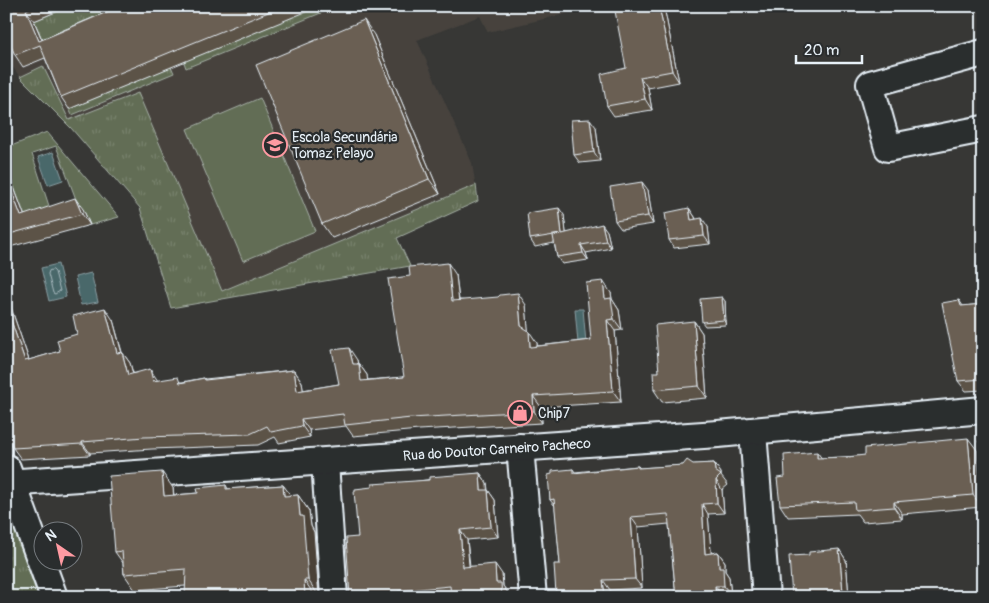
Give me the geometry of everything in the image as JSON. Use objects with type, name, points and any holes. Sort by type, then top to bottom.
[{"type":"street","points":[[981,136],[888,148],[870,84],[983,53]]},
{"type":"street","name":"Rua do Doutor Carneiro Pacheco","points":[[8,477],[325,462],[753,432],[983,410]]},
{"type":"street","points":[[753,432],[766,597]]},
{"type":"street","points":[[520,448],[533,597]]},
{"type":"street","points":[[325,462],[334,597]]},
{"type":"street","points":[[8,477],[54,597]]},
{"type":"shaded area","name":"Escola Secundária Tomaz Pelayo","points":[[6,6],[600,6],[488,32],[480,16],[417,40],[472,163],[478,201],[397,238],[410,266],[171,308],[140,208],[71,128],[20,77],[6,58]]},
{"type":"green space","points":[[70,6],[140,6],[47,52],[34,21]]},
{"type":"green space","points":[[320,6],[338,6],[186,68],[180,51]]},
{"type":"green space","points":[[167,57],[174,73],[72,115],[69,109],[165,69]]},
{"type":"green space","points":[[43,66],[69,120],[138,93],[222,291],[476,185],[478,201],[397,238],[410,266],[171,308],[140,208],[71,128],[20,77]]},
{"type":"green space","points":[[260,98],[315,231],[243,261],[187,129]]},
{"type":"green space","points":[[47,132],[119,217],[90,225],[80,210],[56,146],[32,154],[52,215],[28,224],[6,166],[6,148]]},
{"type":"green space","points":[[6,509],[8,511],[38,597],[6,597]]},
{"type":"water","points":[[53,152],[63,180],[48,185],[38,157]]},
{"type":"water","points":[[58,264],[66,297],[49,301],[41,268]]},
{"type":"water","points":[[91,273],[98,302],[81,305],[75,277]]},
{"type":"water","points":[[575,309],[583,309],[586,343],[578,343]]},
{"type":"building","points":[[6,6],[34,6],[26,10],[39,41],[121,6],[283,6],[61,97],[40,45],[15,55],[6,35]]},
{"type":"building","points":[[636,6],[659,6],[672,71],[640,77],[645,99],[607,106],[601,74],[626,68],[615,11]]},
{"type":"building","points":[[364,20],[429,179],[322,224],[256,65]]},
{"type":"building","points":[[590,119],[594,152],[574,155],[571,120]]},
{"type":"building","points":[[6,176],[21,216],[75,198],[82,214],[6,235]]},
{"type":"building","points":[[642,182],[648,216],[615,221],[610,187]]},
{"type":"building","points":[[559,208],[562,234],[602,224],[606,241],[581,245],[583,253],[557,257],[553,236],[560,234],[530,239],[527,213]]},
{"type":"building","points":[[689,208],[691,220],[702,218],[704,236],[669,240],[665,213]]},
{"type":"building","points":[[448,263],[452,301],[498,297],[500,295],[518,293],[521,326],[529,331],[530,347],[591,340],[586,283],[603,281],[605,299],[611,298],[614,319],[607,320],[613,391],[533,396],[534,411],[411,418],[345,425],[343,414],[301,419],[302,426],[271,432],[267,426],[250,434],[144,437],[82,442],[82,444],[13,448],[6,430],[6,306],[25,361],[60,351],[57,340],[77,334],[73,316],[105,308],[117,353],[122,352],[128,375],[150,369],[153,381],[178,377],[180,383],[204,378],[205,380],[294,370],[297,391],[339,384],[332,350],[349,348],[353,364],[359,364],[361,381],[404,377],[388,279],[410,276],[409,267]]},
{"type":"building","points":[[722,297],[724,320],[702,322],[700,299]]},
{"type":"building","points":[[959,300],[961,306],[983,304],[983,379],[958,381],[942,303]]},
{"type":"building","points":[[694,321],[699,386],[654,390],[653,372],[659,372],[655,325]]},
{"type":"building","points":[[968,438],[973,495],[894,502],[894,507],[855,510],[854,502],[780,505],[777,478],[785,477],[784,455],[817,452],[817,458],[848,457],[865,455],[865,448]]},
{"type":"building","points":[[983,440],[983,449],[978,441]]},
{"type":"building","points":[[687,460],[693,464],[714,463],[715,471],[721,475],[716,480],[717,503],[702,504],[705,554],[718,552],[719,568],[723,568],[724,586],[715,586],[716,597],[676,597],[668,514],[631,517],[635,579],[603,580],[605,597],[561,597],[561,594],[556,594],[554,564],[560,564],[554,499],[550,500],[548,475],[552,474],[552,471],[573,469],[573,473],[638,466],[638,468],[683,465]]},
{"type":"building","points":[[162,472],[164,496],[198,493],[197,488],[226,485],[226,489],[283,485],[284,496],[298,495],[300,516],[303,516],[308,580],[304,580],[305,597],[185,597],[186,569],[124,574],[122,551],[115,552],[109,476]]},
{"type":"building","points":[[480,473],[481,490],[488,490],[491,527],[460,530],[463,567],[495,564],[496,583],[501,583],[502,597],[451,597],[450,586],[398,591],[398,597],[350,597],[346,538],[358,537],[355,489],[372,487],[372,484],[429,480],[429,477]]},
{"type":"building","points":[[839,549],[843,592],[829,593],[829,597],[792,597],[789,556],[809,555],[809,552]]},
{"type":"place","name":"Escola Secundária Tomaz Pelayo","points":[[275,145]]},
{"type":"place","name":"Chip7","points":[[520,413]]}]
